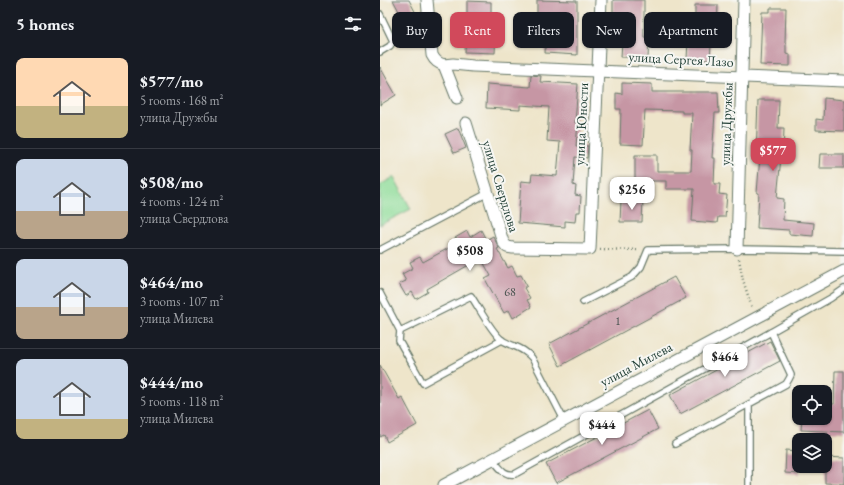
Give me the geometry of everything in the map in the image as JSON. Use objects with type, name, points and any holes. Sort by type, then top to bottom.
[{"type":"street","points":[[427,0],[432,56],[438,63],[444,65],[457,98]]},
{"type":"street","name":"улица Юности","points":[[590,249],[601,0]]},
{"type":"street","name":"улица Дружбы","points":[[737,249],[744,0]]},
{"type":"street","name":"улица Сергея Лазо","points":[[444,65],[453,64],[844,81]]},
{"type":"street","name":"улица Свердлова","points":[[466,123],[503,242],[507,247],[590,249]]},
{"type":"street","name":"улица Милева","points":[[444,485],[844,271]]},
{"type":"lane","points":[[380,14],[393,41],[390,46],[380,52]]},
{"type":"lane","points":[[380,250],[488,193]]},
{"type":"lane","points":[[583,302],[632,277],[641,267],[648,250],[737,249],[844,251]]},
{"type":"lane","points":[[492,459],[504,472],[509,475],[515,474],[771,332],[844,289]]},
{"type":"lane","points":[[380,293],[400,331],[399,341],[422,383],[502,340]]},
{"type":"lane","points":[[400,331],[472,296],[495,333],[502,340],[526,352],[532,358],[564,420]]},
{"type":"lane","points":[[675,444],[786,384],[791,375],[771,332]]},
{"type":"lane","points":[[749,405],[749,485]]},
{"type":"path","points":[[590,249],[648,250]]},
{"type":"path","points":[[737,249],[743,280],[755,318]]},
{"type":"green space","points":[[394,177],[411,209],[380,225],[380,185]]},
{"type":"building","points":[[393,0],[409,0],[415,12],[399,12]]},
{"type":"building","points":[[537,0],[577,1],[577,55],[545,53],[545,48],[574,48],[574,12],[537,12]]},
{"type":"building","points":[[613,0],[644,0],[644,48],[648,48],[648,58],[621,57],[622,48],[636,48],[636,12],[613,12]]},
{"type":"building","points":[[467,1],[491,2],[491,12],[467,12]]},
{"type":"building","points":[[695,5],[718,5],[718,12],[695,12]]},
{"type":"building","points":[[770,8],[786,8],[785,43],[786,53],[790,54],[790,66],[760,65],[762,12],[770,12]]},
{"type":"building","points":[[465,48],[495,48],[495,53],[465,52]]},
{"type":"building","points":[[688,48],[711,48],[710,60],[687,59]]},
{"type":"building","points":[[380,67],[396,95],[380,105]]},
{"type":"building","points":[[531,75],[541,76],[540,82],[578,84],[575,123],[578,123],[576,146],[588,146],[587,158],[575,157],[573,185],[576,186],[575,195],[581,196],[580,212],[576,212],[575,222],[565,221],[565,227],[518,223],[521,181],[531,182],[532,174],[557,176],[560,142],[547,141],[549,107],[520,105],[520,110],[486,108],[487,84],[530,87]]},
{"type":"building","points":[[622,83],[652,84],[652,92],[718,92],[719,113],[715,113],[712,158],[715,158],[714,184],[720,184],[719,194],[727,195],[725,217],[718,217],[717,223],[692,221],[694,189],[666,189],[666,181],[635,181],[635,155],[657,155],[657,171],[691,171],[692,150],[690,150],[692,113],[682,113],[682,111],[645,110],[643,145],[620,144],[621,109],[616,109],[616,93],[622,94]]},
{"type":"building","points":[[824,98],[844,100],[844,131],[816,130],[816,119],[823,120]]},
{"type":"building","points":[[758,100],[779,100],[778,128],[784,128],[783,157],[781,157],[777,198],[784,199],[783,220],[814,223],[813,236],[789,234],[789,230],[757,228],[759,193],[757,193],[760,156],[756,156]]},
{"type":"building","points":[[458,128],[466,148],[454,153],[445,134]]},
{"type":"building","points":[[820,154],[844,154],[844,168],[819,168]]},
{"type":"building","points":[[621,200],[643,200],[642,222],[620,222]]},
{"type":"building","points":[[481,230],[486,240],[493,236],[499,248],[497,249],[508,268],[512,266],[517,276],[521,275],[527,286],[524,288],[530,298],[527,300],[531,307],[513,318],[509,310],[504,313],[485,279],[491,276],[481,258],[427,289],[428,292],[416,299],[412,292],[406,296],[399,284],[406,281],[402,274],[413,268],[410,262],[420,257],[423,262],[458,243],[455,238],[467,231],[470,237]]},
{"type":"building","points":[[674,277],[686,298],[560,366],[549,344]]},
{"type":"building","points":[[770,341],[780,361],[680,414],[670,395]]},
{"type":"building","points":[[380,365],[399,399],[402,397],[417,425],[387,442],[384,435],[380,437]]},
{"type":"building","points":[[835,371],[844,371],[844,432],[801,430],[801,425],[832,425],[832,404],[834,404]]},
{"type":"building","points":[[648,410],[658,429],[556,483],[546,464]]},
{"type":"building","points":[[786,450],[792,450],[792,473],[799,474],[785,473]]},
{"type":"building","points":[[832,457],[844,458],[844,484],[825,483],[825,473],[832,473]]}]
